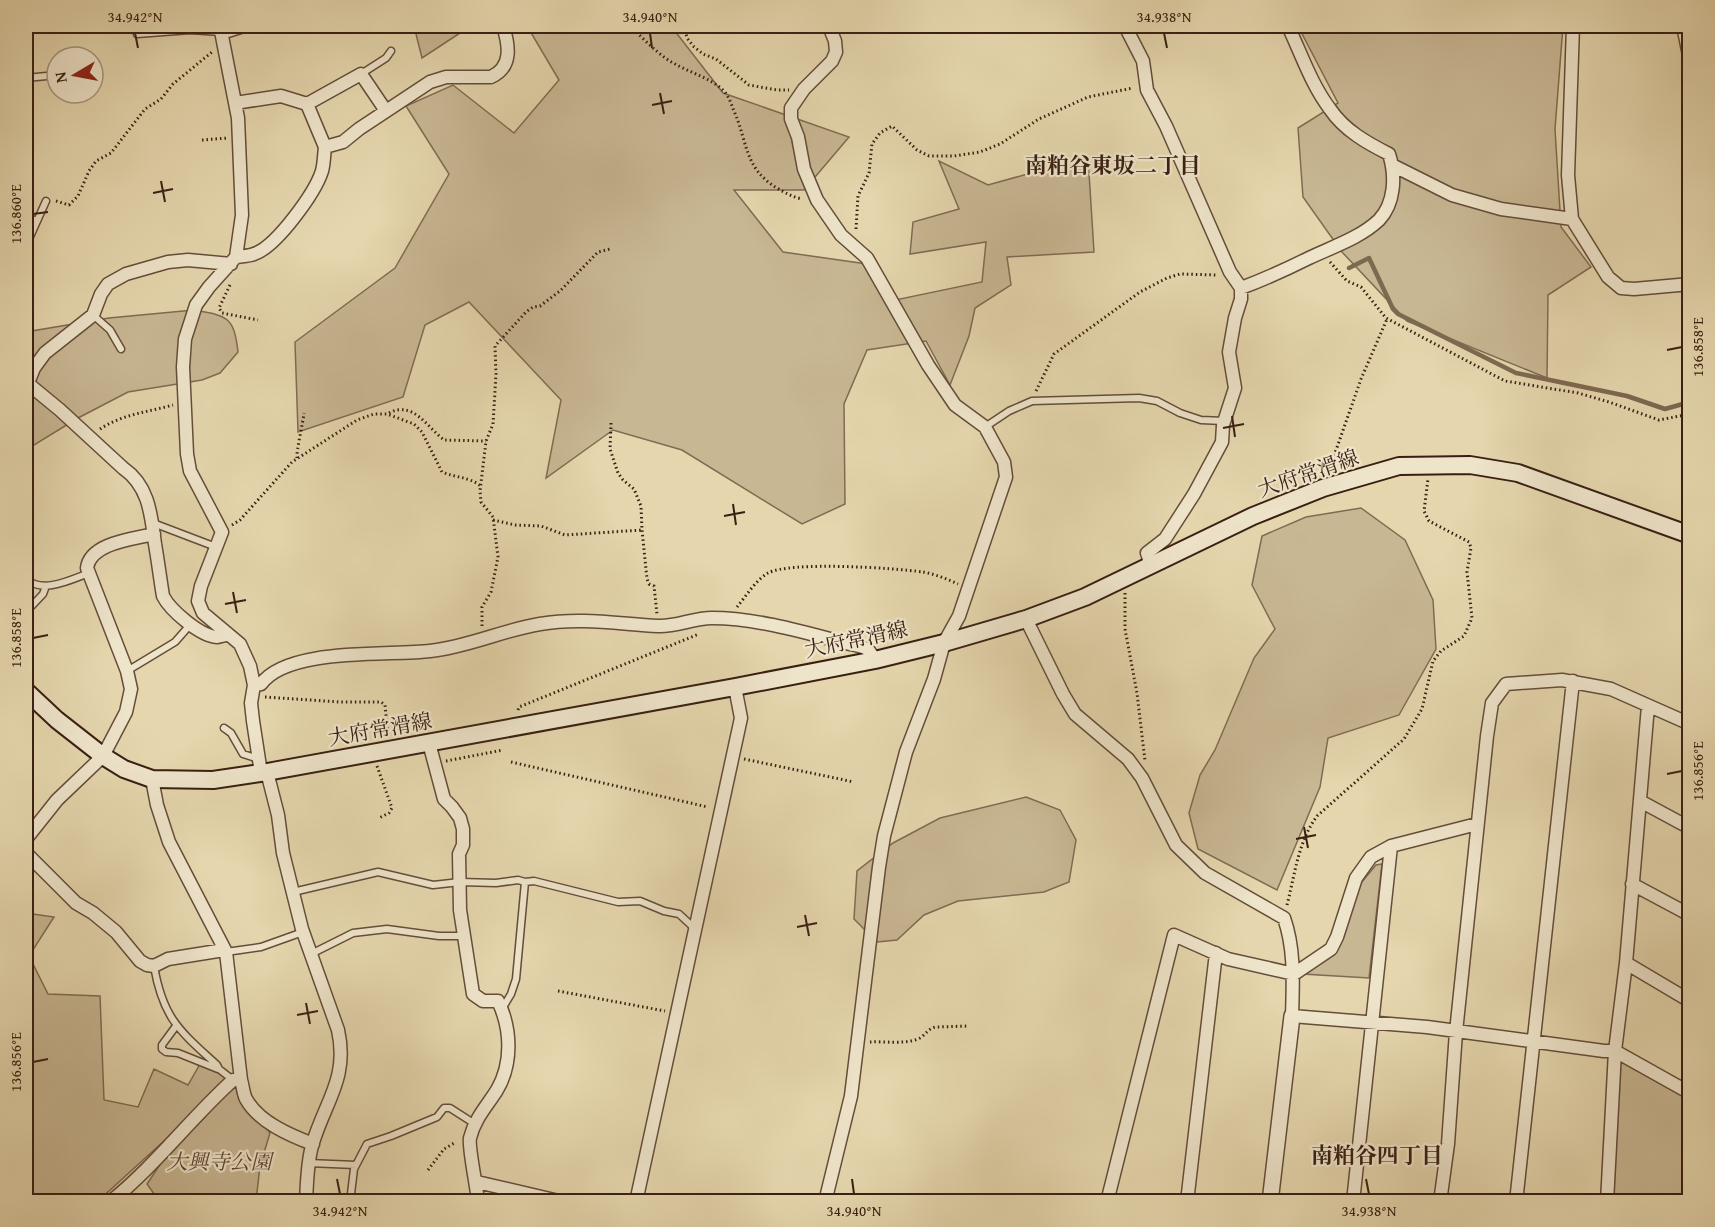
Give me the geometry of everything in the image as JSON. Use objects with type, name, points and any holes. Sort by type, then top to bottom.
[{"type":"main road","name":"大府常滑線","points":[[27,695],[103,756],[124,769],[152,779],[213,780],[262,768],[373,753],[735,687],[875,660],[944,643],[1026,619],[1085,597],[1253,516],[1323,488],[1400,466],[1470,465],[1518,473],[1689,535]]},
{"type":"street","points":[[325,147],[343,142],[415,91],[437,79],[498,74],[505,66],[508,52],[503,26]]},
{"type":"street","points":[[825,1202],[851,1096],[884,836],[906,752],[934,679],[944,643],[959,616],[1006,477],[1004,462],[985,427],[955,405],[928,365],[867,258],[841,235],[815,195],[804,170],[798,137],[791,119],[791,108],[803,92],[824,72],[836,52],[835,41],[829,26]]},
{"type":"street","points":[[1125,26],[1143,61],[1147,90],[1166,126],[1230,272],[1241,288],[1242,298],[1235,318],[1229,352],[1234,387],[1224,421],[1222,442],[1194,495],[1165,539],[1147,553],[1151,565]]},
{"type":"street","points":[[1241,288],[1275,275],[1352,238],[1379,219],[1392,197],[1392,165],[1389,154],[1354,132],[1331,111],[1317,90],[1288,26]]},
{"type":"street","points":[[1573,26],[1568,175],[1572,219],[1608,277],[1621,288],[1689,284]]},
{"type":"street","points":[[1683,26],[1689,60]]},
{"type":"street","points":[[222,35],[235,103],[242,215],[233,261],[196,305],[185,339],[183,367],[187,454],[190,471],[222,532],[201,586],[198,601],[203,613],[240,644],[246,654],[254,690],[253,721],[262,768],[278,815],[283,853],[303,932],[338,1030],[342,1048],[337,1082],[308,1163],[306,1202]]},
{"type":"street","points":[[235,103],[281,96],[307,104],[361,74],[386,111]]},
{"type":"street","points":[[227,634],[217,637],[190,625],[167,605],[163,596],[146,496],[133,475],[27,383],[45,353],[93,315],[101,294],[108,284],[126,274],[168,262],[233,261],[256,254],[273,242],[317,181],[322,170],[325,147],[307,104]]},
{"type":"street","points":[[1392,165],[1452,195],[1501,209],[1572,219]]},
{"type":"street","points":[[26,839],[57,800],[103,756],[126,712],[131,689],[127,670],[88,573],[88,561],[99,549],[153,529]]},
{"type":"street","points":[[254,690],[268,675],[285,667],[319,659],[369,653],[431,651],[541,624],[599,621],[670,626],[711,618],[792,629],[867,649],[875,660]]},
{"type":"street","points":[[1026,619],[1075,714],[1128,759],[1142,778],[1176,845],[1205,873],[1284,918],[1294,974],[1292,1016],[1269,1202]]},
{"type":"street","points":[[1516,1202],[1573,681]]},
{"type":"street","points":[[1440,1202],[1448,1144],[1456,1032],[1477,824],[1492,703],[1506,684],[1573,681],[1611,689],[1689,724]]},
{"type":"street","points":[[636,1202],[741,718],[735,687]]},
{"type":"street","points":[[1607,1202],[1615,1051],[1626,963],[1648,706]]},
{"type":"street","points":[[429,743],[444,799],[460,818],[463,829],[463,845],[459,854],[460,910],[473,994],[483,1001],[498,1001],[507,1026],[509,1044],[507,1064],[498,1088],[475,1124],[469,1141],[477,1182],[478,1202]]},
{"type":"street","points":[[152,779],[169,842],[225,951],[237,1080],[246,1098],[270,1122],[289,1134],[313,1144]]},
{"type":"street","points":[[1640,801],[1689,828]]},
{"type":"street","points":[[1107,1202],[1174,935],[1228,959],[1294,974],[1331,949],[1356,878],[1371,857],[1391,846],[1477,824]]},
{"type":"street","points":[[1353,1202],[1374,1023],[1391,846]]},
{"type":"street","points":[[26,853],[70,897],[116,932],[140,961],[147,965],[154,966],[168,959],[225,951]]},
{"type":"street","points":[[1632,884],[1689,915]]},
{"type":"street","points":[[1188,1202],[1216,953]]},
{"type":"street","points":[[1626,963],[1689,1001]]},
{"type":"street","points":[[1292,1016],[1427,1027],[1615,1051],[1689,1093]]},
{"type":"street","points":[[110,1202],[134,1183],[205,1105],[237,1080]]},
{"type":"street","points":[[477,1182],[563,1202]]},
{"type":"lane","points":[[137,34],[190,30],[222,35],[254,26]]},
{"type":"lane","points":[[361,74],[386,58],[391,51]]},
{"type":"lane","points":[[26,78],[45,76]]},
{"type":"lane","points":[[26,252],[46,201]]},
{"type":"lane","points":[[26,217],[37,222]]},
{"type":"lane","points":[[93,315],[110,330],[121,349]]},
{"type":"lane","points":[[26,348],[34,369]]},
{"type":"lane","points":[[985,427],[1009,411],[1032,401],[1139,398],[1157,401],[1180,413],[1201,420],[1224,421]]},
{"type":"lane","points":[[153,529],[216,547]]},
{"type":"lane","points":[[26,579],[33,585],[46,586],[60,584],[88,573]]},
{"type":"lane","points":[[26,612],[43,594],[46,586]]},
{"type":"lane","points":[[127,670],[175,642],[190,625]]},
{"type":"lane","points":[[224,728],[231,733],[243,754],[262,768]]},
{"type":"lane","points":[[293,892],[378,873],[433,885],[460,882],[534,881],[618,902],[640,900],[664,911],[679,914],[692,926],[697,926]]},
{"type":"lane","points":[[502,1009],[511,994],[516,979],[525,882]]},
{"type":"lane","points":[[310,954],[353,933],[387,929],[439,936],[465,936]]},
{"type":"lane","points":[[225,951],[261,947],[303,932]]},
{"type":"lane","points":[[154,966],[162,1000],[176,1026],[219,1069]]},
{"type":"lane","points":[[176,1026],[162,1045],[162,1049],[219,1069],[237,1080]]},
{"type":"lane","points":[[350,1202],[356,1165],[367,1144],[437,1117],[444,1108],[450,1108],[475,1124]]},
{"type":"lane","points":[[308,1163],[356,1165]]},
{"type":"path","points":[[630,26],[655,50],[674,64],[710,81],[724,91],[737,116],[748,155],[764,180],[804,200],[815,195]]},
{"type":"path","points":[[684,26],[687,38],[693,46],[703,54],[716,59],[748,85],[803,92]]},
{"type":"path","points":[[26,202],[53,200],[69,205],[78,196],[96,161],[111,153],[145,109],[160,99],[173,84],[216,49],[222,35]]},
{"type":"path","points":[[855,247],[858,196],[869,173],[872,144],[880,133],[892,126],[917,150],[929,156],[971,154],[1000,144],[1039,119],[1088,97],[1125,91],[1146,84]]},
{"type":"path","points":[[202,140],[238,137]]},
{"type":"path","points":[[483,639],[482,607],[491,592],[498,557],[493,520],[481,502],[486,441],[493,424],[495,346],[526,312],[533,307],[540,306],[560,291],[598,252],[610,249]]},
{"type":"path","points":[[1318,254],[1338,269],[1347,281],[1361,287],[1388,319],[1505,381],[1578,393],[1659,420],[1689,414]]},
{"type":"path","points":[[233,261],[233,277],[219,308],[222,313],[258,320]]},
{"type":"path","points":[[1032,401],[1054,354],[1140,292],[1180,274],[1220,275],[1230,272]]},
{"type":"path","points":[[1334,456],[1361,380],[1388,319]]},
{"type":"path","points":[[91,439],[111,422],[135,413],[184,402]]},
{"type":"path","points":[[387,414],[403,410],[414,412],[444,440],[486,441]]},
{"type":"path","points":[[297,459],[304,413]]},
{"type":"path","points":[[222,532],[240,520],[297,459],[357,420],[374,414],[387,414],[414,424],[422,432],[442,472],[450,476],[470,478],[481,486]]},
{"type":"path","points":[[610,423],[610,449],[618,474],[638,495],[641,506],[647,579],[649,584],[654,586],[657,626]]},
{"type":"path","points":[[1284,918],[1301,845],[1307,829],[1317,816],[1404,739],[1422,709],[1433,661],[1441,651],[1464,636],[1472,618],[1467,572],[1471,548],[1469,542],[1429,522],[1424,511],[1430,466]]},
{"type":"path","points":[[493,520],[515,525],[542,526],[565,535],[642,530]]},
{"type":"path","points":[[1122,579],[1125,592],[1126,638],[1146,758],[1142,778]]},
{"type":"path","points":[[254,690],[302,700],[381,702],[387,711],[390,750]]},
{"type":"path","points":[[434,763],[503,750]]},
{"type":"path","points":[[373,753],[392,808],[389,813],[379,818]]},
{"type":"path","points":[[733,757],[854,782]]},
{"type":"path","points":[[511,762],[722,810]]},
{"type":"path","points":[[558,991],[676,1013]]},
{"type":"path","points":[[858,1044],[911,1041],[920,1038],[936,1026],[969,1026]]},
{"type":"path","points":[[428,1170],[444,1149],[461,1139],[469,1141]]},
{"type":"green space","points":[[414,26],[460,26],[460,33],[422,58]]},
{"type":"green space","points":[[527,26],[671,26],[723,93],[849,137],[804,190],[734,190],[783,252],[867,264],[886,302],[982,282],[986,242],[910,254],[913,222],[959,209],[939,161],[988,185],[1088,157],[1094,252],[1007,257],[1011,285],[975,308],[969,336],[950,385],[926,341],[867,350],[844,404],[845,504],[802,524],[682,450],[613,430],[546,478],[561,400],[469,302],[425,325],[403,397],[298,432],[295,342],[395,268],[449,174],[406,106],[453,85],[514,133],[559,80]]},
{"type":"green space","points":[[1298,26],[1563,26],[1555,129],[1561,227],[1591,267],[1548,295],[1547,378],[1407,321],[1342,252],[1303,197],[1298,128],[1338,103]]},
{"type":"green space","points":[[194,310],[221,316],[231,324],[234,331],[238,352],[220,373],[202,380],[128,392],[78,418],[26,450],[26,332],[109,318]]},
{"type":"green space","points":[[1361,508],[1405,540],[1433,600],[1436,649],[1399,715],[1328,738],[1320,787],[1277,890],[1198,849],[1189,813],[1200,775],[1215,750],[1254,658],[1275,629],[1252,585],[1262,536],[1306,517]]},
{"type":"green space","points":[[1026,797],[1060,810],[1076,840],[1069,882],[1044,892],[958,901],[924,915],[897,940],[877,942],[854,919],[857,871],[893,843],[940,818]]},
{"type":"green space","points":[[1382,864],[1369,978],[1303,974],[1336,949],[1361,883],[1376,865]]},
{"type":"green space","name":"大興寺公園","points":[[26,913],[54,917],[29,956],[48,994],[100,996],[104,1100],[138,1107],[154,1069],[188,1085],[204,1057],[232,1083],[270,1133],[260,1166],[256,1201],[159,1201],[147,1184],[163,1160],[205,1117],[198,1110],[98,1201],[69,1201],[65,1198],[60,1201],[26,1202]]},
{"type":"green space","points":[[1615,1051],[1689,1093],[1689,1201],[1604,1202]]},
{"type":"waterway","points":[[1349,268],[1369,258],[1393,309],[1398,314],[1516,373],[1627,396],[1665,409],[1690,402]]},
{"type":"district","name":"南粕谷東坂二丁目","points":[[1113,165]]},
{"type":"district","name":"南粕谷四丁目","points":[[1377,1155]]}]
